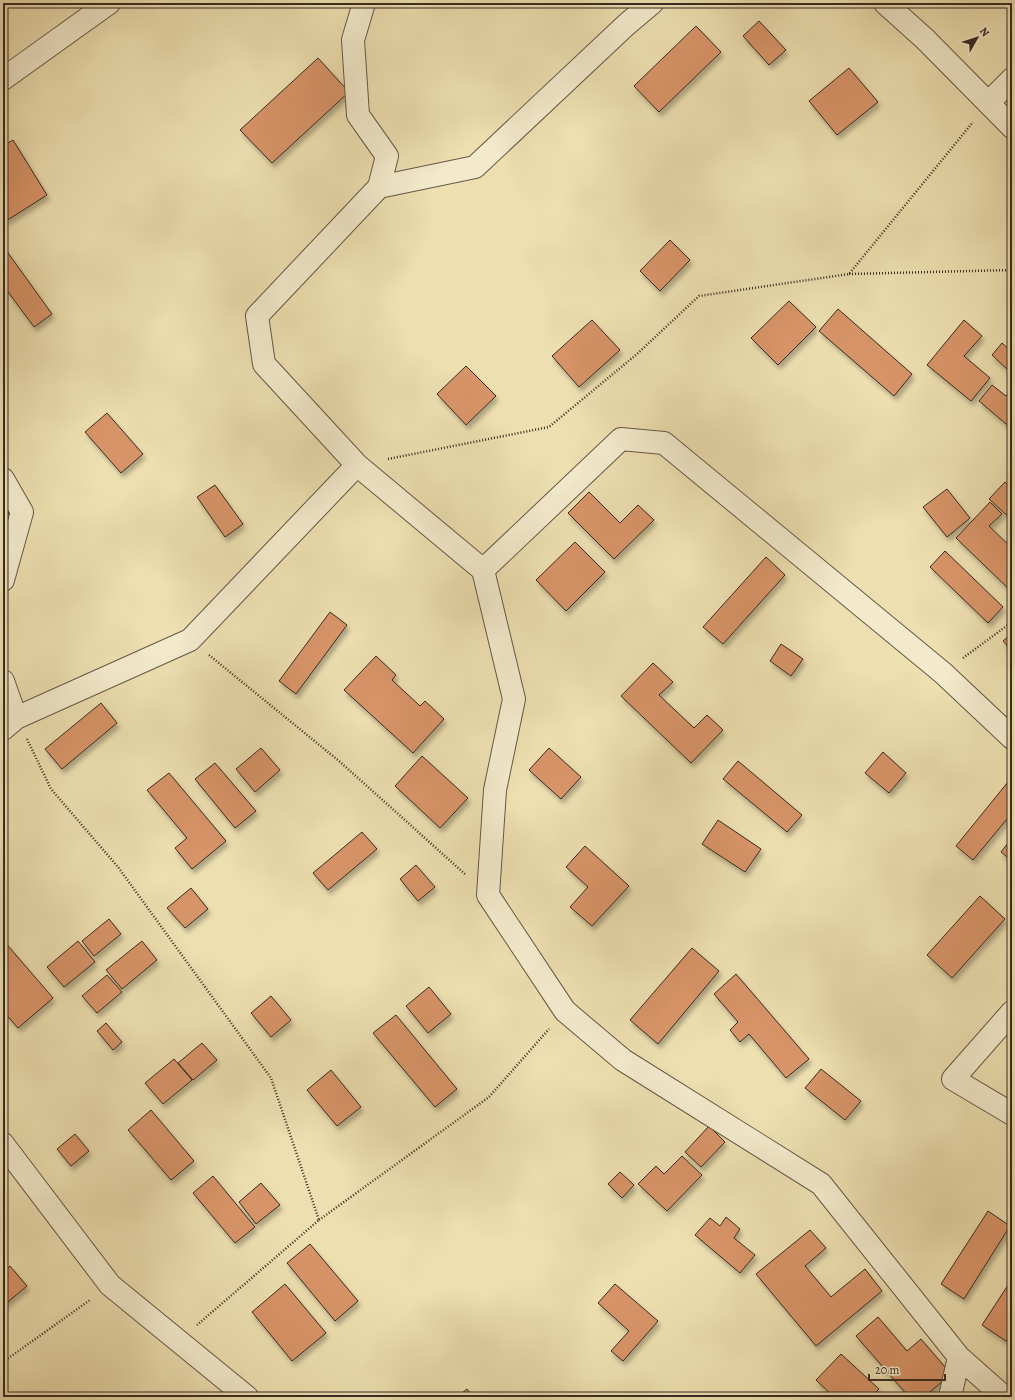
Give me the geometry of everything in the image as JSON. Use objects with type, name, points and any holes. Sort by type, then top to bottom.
[{"type":"street","points":[[3,79],[109,3]]},
{"type":"street","points":[[364,3],[353,40],[358,115],[387,156],[379,187],[257,316],[264,364],[357,464],[483,570],[514,699],[495,790],[488,895],[565,1011],[623,1060],[821,1184],[959,1357],[1004,1397]]},
{"type":"street","points":[[379,187],[475,167],[626,24],[652,3]]},
{"type":"street","points":[[885,3],[925,39],[1012,127]]},
{"type":"street","points":[[988,103],[1012,78]]},
{"type":"street","points":[[483,570],[621,439],[664,443],[943,673],[1012,738]]},
{"type":"street","points":[[3,681],[10,724],[190,640],[357,464]]},
{"type":"street","points":[[3,479],[22,512],[3,580]]},
{"type":"street","points":[[1012,1012],[953,1079],[1012,1114]]},
{"type":"street","points":[[3,1144],[110,1285],[247,1397]]},
{"type":"street","points":[[950,1397],[959,1357]]},
{"type":"path","points":[[849,274],[988,103]]},
{"type":"path","points":[[357,464],[549,427],[637,354],[699,296],[849,274],[1012,270]]},
{"type":"path","points":[[943,673],[1012,622]]},
{"type":"path","points":[[190,640],[339,760],[488,895]]},
{"type":"path","points":[[10,724],[51,789],[118,867],[271,1078],[319,1220]]},
{"type":"path","points":[[178,1341],[319,1220],[489,1097],[565,1011]]},
{"type":"path","points":[[3,1362],[110,1285]]},
{"type":"building","points":[[759,21],[786,50],[769,65],[743,36]]},
{"type":"building","points":[[696,26],[721,52],[659,112],[634,86]]},
{"type":"building","points":[[318,58],[349,92],[272,163],[240,130]]},
{"type":"building","points":[[849,68],[878,102],[837,135],[809,101]]},
{"type":"building","points":[[13,140],[47,195],[6,221],[3,217],[3,146]]},
{"type":"building","points":[[670,240],[690,260],[660,291],[640,271]]},
{"type":"building","points":[[3,246],[52,314],[34,327],[3,285]]},
{"type":"building","points":[[789,301],[816,327],[778,365],[751,338]]},
{"type":"building","points":[[838,309],[912,374],[894,396],[819,331]]},
{"type":"building","points":[[592,320],[620,350],[579,387],[552,356]]},
{"type":"building","points":[[964,320],[982,336],[964,356],[990,378],[971,401],[927,365]]},
{"type":"building","points":[[1002,343],[1012,352],[1012,364],[1007,369],[992,355]]},
{"type":"building","points":[[466,366],[496,396],[466,425],[437,394]]},
{"type":"building","points":[[992,385],[1006,396],[1012,389],[1012,429],[979,401]]},
{"type":"building","points":[[107,413],[143,454],[121,473],[85,432]]},
{"type":"building","points":[[1005,482],[1012,489],[1012,520],[989,499]]},
{"type":"building","points":[[215,485],[243,524],[225,537],[197,497]]},
{"type":"building","points":[[947,489],[970,518],[947,537],[923,507]]},
{"type":"building","points":[[589,492],[620,523],[638,505],[654,520],[614,559],[568,513]]},
{"type":"building","points":[[990,502],[1002,514],[989,526],[1012,548],[1012,592],[956,538]]},
{"type":"building","points":[[3,508],[9,513],[3,522]]},
{"type":"building","points":[[575,542],[605,572],[566,611],[536,580]]},
{"type":"building","points":[[945,551],[1003,607],[988,623],[930,567]]},
{"type":"building","points":[[766,557],[785,575],[723,644],[703,627]]},
{"type":"building","points":[[330,612],[347,625],[296,694],[279,681]]},
{"type":"building","points":[[1012,633],[1012,651],[1003,641]]},
{"type":"building","points":[[781,644],[803,659],[791,676],[770,661]]},
{"type":"building","points":[[376,656],[396,675],[392,680],[420,706],[425,701],[444,719],[413,753],[344,690]]},
{"type":"building","points":[[653,663],[673,682],[659,695],[694,728],[707,715],[723,730],[691,763],[621,696]]},
{"type":"building","points":[[101,703],[117,723],[62,769],[45,749]]},
{"type":"building","points":[[261,748],[280,770],[255,792],[236,769]]},
{"type":"building","points":[[549,748],[581,777],[561,799],[529,770]]},
{"type":"building","points":[[883,752],[906,773],[889,793],[865,773]]},
{"type":"building","points":[[422,756],[468,798],[440,828],[395,786]]},
{"type":"building","points":[[738,761],[802,815],[787,832],[723,779]]},
{"type":"building","points":[[215,763],[256,811],[235,828],[195,779]]},
{"type":"building","points":[[169,773],[226,841],[192,869],[175,848],[187,838],[147,790]]},
{"type":"building","points":[[1012,777],[1012,813],[973,860],[956,846]]},
{"type":"building","points":[[718,820],[761,849],[745,872],[702,844]]},
{"type":"building","points":[[362,832],[377,849],[328,890],[313,873]]},
{"type":"building","points":[[1012,838],[1012,861],[1001,852]]},
{"type":"building","points":[[585,846],[629,886],[592,926],[570,907],[588,887],[566,867]]},
{"type":"building","points":[[416,865],[435,887],[418,901],[400,879]]},
{"type":"building","points":[[191,888],[208,909],[185,928],[167,908]]},
{"type":"building","points":[[980,896],[1005,919],[952,978],[927,955]]},
{"type":"building","points":[[109,919],[121,934],[94,956],[82,941]]},
{"type":"building","points":[[3,940],[53,998],[18,1028],[3,1011]]},
{"type":"building","points":[[78,941],[95,962],[64,987],[47,967]]},
{"type":"building","points":[[142,941],[157,960],[122,989],[106,970]]},
{"type":"building","points":[[692,948],[719,971],[658,1044],[630,1020]]},
{"type":"building","points":[[736,974],[809,1059],[786,1078],[749,1034],[740,1042],[730,1030],[738,1022],[714,994]]},
{"type":"building","points":[[107,975],[122,992],[97,1013],[82,996]]},
{"type":"building","points":[[429,987],[451,1014],[428,1033],[406,1006]]},
{"type":"building","points":[[271,996],[291,1020],[271,1037],[251,1013]]},
{"type":"building","points":[[396,1015],[457,1089],[435,1107],[373,1033]]},
{"type":"building","points":[[106,1023],[122,1042],[113,1050],[97,1031]]},
{"type":"building","points":[[202,1043],[217,1060],[193,1080],[178,1063]]},
{"type":"building","points":[[174,1059],[192,1080],[163,1104],[145,1083]]},
{"type":"building","points":[[821,1069],[861,1101],[845,1120],[805,1088]]},
{"type":"building","points":[[331,1070],[361,1107],[337,1126],[307,1090]]},
{"type":"building","points":[[151,1110],[194,1161],[171,1180],[128,1130]]},
{"type":"building","points":[[709,1126],[725,1142],[701,1167],[685,1152]]},
{"type":"building","points":[[75,1134],[89,1151],[71,1166],[57,1149]]},
{"type":"building","points":[[682,1156],[702,1175],[667,1211],[638,1184],[656,1166],[664,1174]]},
{"type":"building","points":[[620,1172],[634,1185],[622,1198],[608,1184]]},
{"type":"building","points":[[213,1176],[255,1227],[235,1243],[193,1193]]},
{"type":"building","points":[[261,1183],[280,1205],[256,1224],[239,1202]]},
{"type":"building","points":[[988,1211],[1010,1226],[964,1299],[941,1284]]},
{"type":"building","points":[[726,1217],[740,1229],[734,1238],[755,1255],[740,1273],[695,1235],[710,1218],[720,1226]]},
{"type":"building","points":[[810,1230],[826,1248],[805,1266],[831,1297],[865,1269],[882,1291],[816,1346],[756,1274]]},
{"type":"building","points":[[310,1244],[358,1301],[335,1321],[287,1263]]},
{"type":"building","points":[[10,1266],[27,1286],[3,1306],[3,1272]]},
{"type":"building","points":[[1012,1279],[1012,1331],[1006,1341],[982,1325]]},
{"type":"building","points":[[285,1284],[326,1333],[292,1361],[252,1312]]},
{"type":"building","points":[[615,1284],[658,1321],[623,1361],[611,1351],[629,1331],[598,1303]]},
{"type":"building","points":[[878,1317],[907,1351],[921,1339],[951,1374],[924,1397],[909,1397],[856,1336]]},
{"type":"building","points":[[841,1354],[879,1389],[871,1397],[834,1397],[816,1380]]},
{"type":"building","points":[[467,1389],[473,1397],[457,1397]]}]
